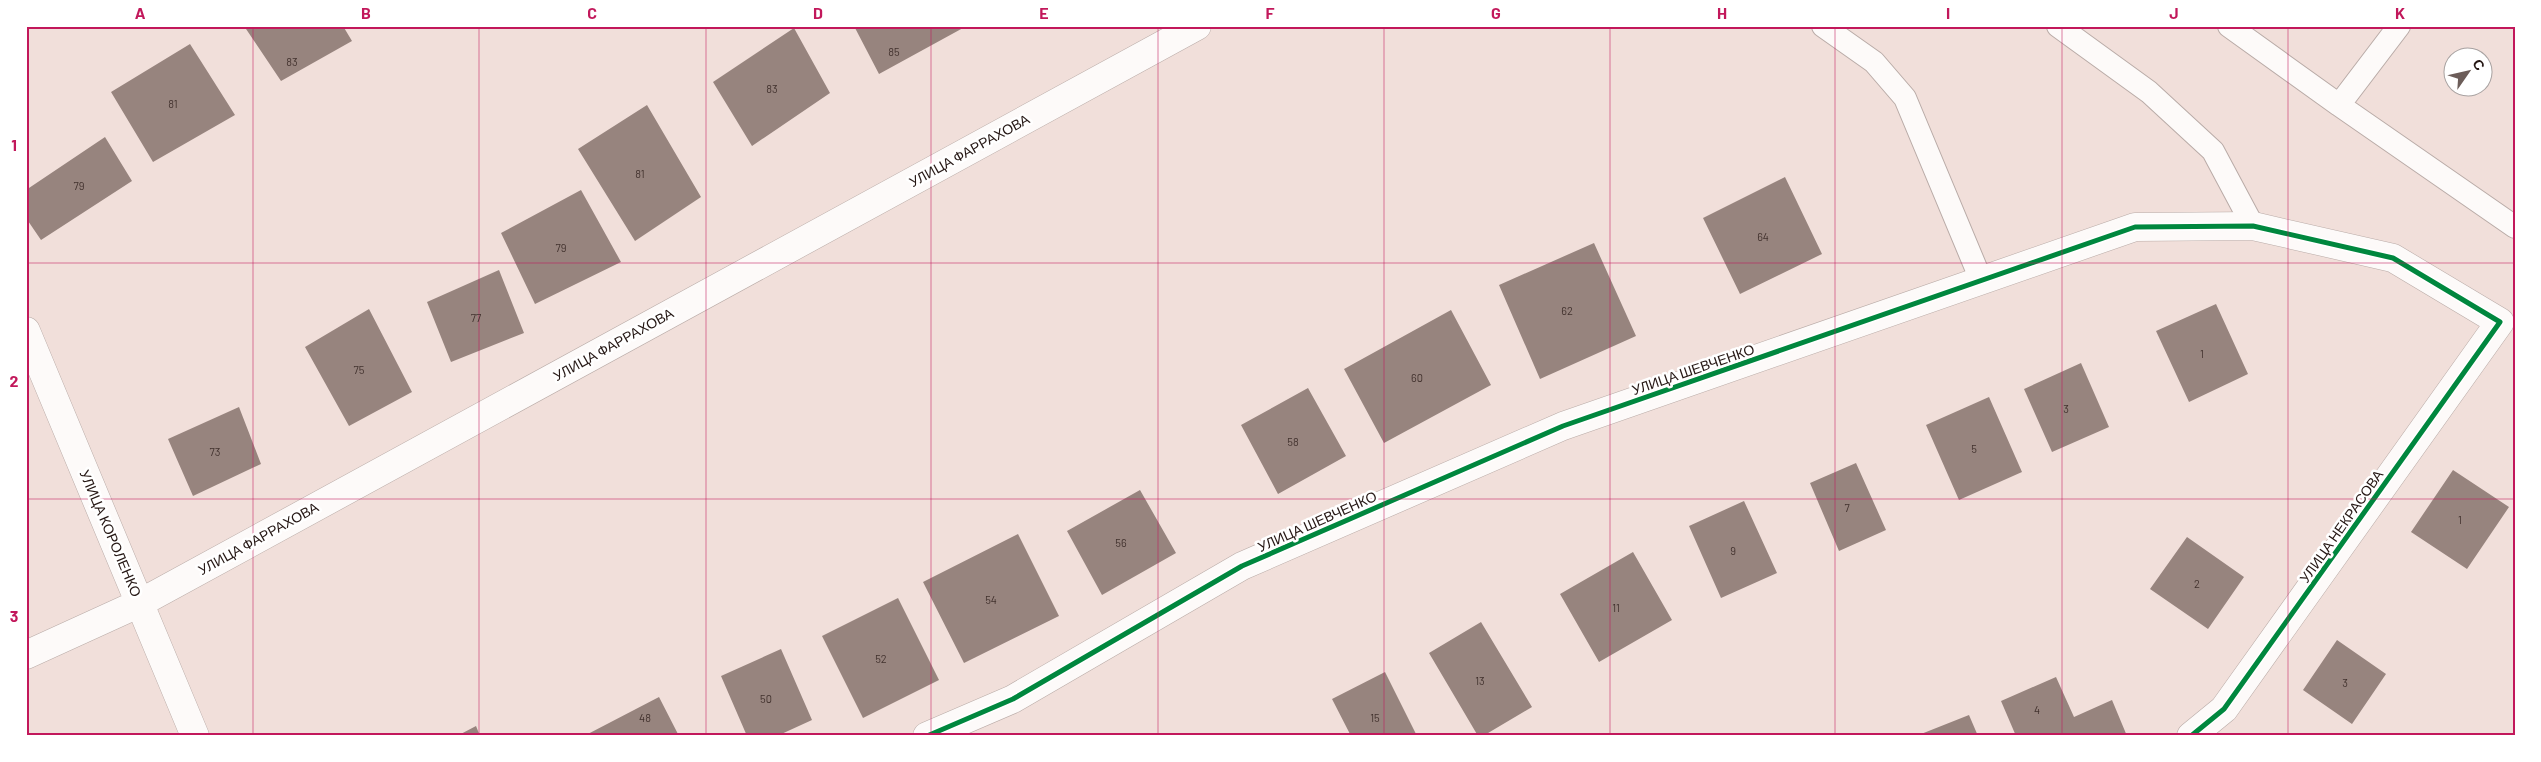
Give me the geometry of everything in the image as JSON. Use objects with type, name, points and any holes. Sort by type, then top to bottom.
[{"type":"street","name":"УЛИЦА ФАРРАХОВА","points":[[26,655],[140,603],[1197,26]]},
{"type":"street","name":"УЛИЦА ШЕВЧЕНКО","points":[[927,736],[1013,700],[1242,566],[1563,426],[2135,227],[2253,226],[2393,258],[2508,327]]},
{"type":"street","name":"УЛИЦА НЕКРАСОВА","points":[[2191,736],[2224,709],[2508,327]]},
{"type":"street","name":"УЛИЦА КОРОЛЕНКО","points":[[26,331],[195,736]]},
{"type":"lane","points":[[1823,26],[1874,62],[1905,98],[1981,280]]},
{"type":"lane","points":[[2058,26],[2148,92],[2213,151],[2253,226]]},
{"type":"lane","points":[[2230,26],[2339,105],[2515,227]]},
{"type":"lane","points":[[2339,105],[2399,26]]},
{"type":"building","points":[[244,26],[343,26],[352,41],[281,81]]},
{"type":"building","points":[[854,26],[962,26],[963,28],[879,74]]},
{"type":"building","points":[[794,28],[830,93],[752,146],[713,82]]},
{"type":"building","points":[[190,44],[235,115],[153,162],[111,92]]},
{"type":"building","points":[[647,105],[701,197],[635,241],[578,149]]},
{"type":"building","points":[[105,137],[132,181],[41,240],[26,218],[26,190]]},
{"type":"building","points":[[1785,177],[1822,254],[1740,294],[1703,218]]},
{"type":"building","points":[[581,190],[621,262],[535,304],[501,233]]},
{"type":"building","points":[[1594,243],[1636,336],[1540,379],[1499,285]]},
{"type":"building","points":[[499,270],[524,333],[451,362],[427,302]]},
{"type":"building","points":[[2216,304],[2248,374],[2189,402],[2156,331]]},
{"type":"building","points":[[369,309],[412,392],[349,426],[305,347]]},
{"type":"building","points":[[1451,310],[1491,385],[1384,443],[1344,369]]},
{"type":"building","points":[[2081,363],[2109,427],[2052,452],[2024,389]]},
{"type":"building","points":[[1308,388],[1346,456],[1278,494],[1241,425]]},
{"type":"building","points":[[1989,397],[2022,472],[1959,500],[1926,425]]},
{"type":"building","points":[[239,407],[261,464],[193,496],[168,439]]},
{"type":"building","points":[[1856,463],[1886,530],[1839,551],[1810,483]]},
{"type":"building","points":[[2453,470],[2509,507],[2467,569],[2411,532]]},
{"type":"building","points":[[1140,490],[1176,553],[1102,595],[1067,531]]},
{"type":"building","points":[[1744,501],[1777,573],[1721,598],[1689,526]]},
{"type":"building","points":[[1018,534],[1059,616],[964,663],[923,582]]},
{"type":"building","points":[[2187,537],[2244,577],[2208,629],[2150,589]]},
{"type":"building","points":[[1633,552],[1672,620],[1599,662],[1560,594]]},
{"type":"building","points":[[898,598],[939,680],[863,718],[822,636]]},
{"type":"building","points":[[1481,622],[1532,707],[1483,736],[1478,736],[1429,653]]},
{"type":"building","points":[[2337,640],[2386,674],[2352,724],[2303,690]]},
{"type":"building","points":[[781,649],[812,720],[777,736],[747,736],[721,676]]},
{"type":"building","points":[[1385,672],[1417,736],[1351,736],[1332,699]]},
{"type":"building","points":[[2056,677],[2074,717],[2112,700],[2127,736],[2016,736],[2001,701]]},
{"type":"building","points":[[659,697],[679,736],[584,736]]},
{"type":"building","points":[[1969,715],[1978,736],[1916,736]]},
{"type":"building","points":[[476,726],[480,736],[457,736]]},
{"type":"cycle path","points":[[927,736],[1013,699],[1242,566],[1563,426],[2135,227],[2253,226],[2393,258],[2500,322],[2224,709],[2191,736]]}]
